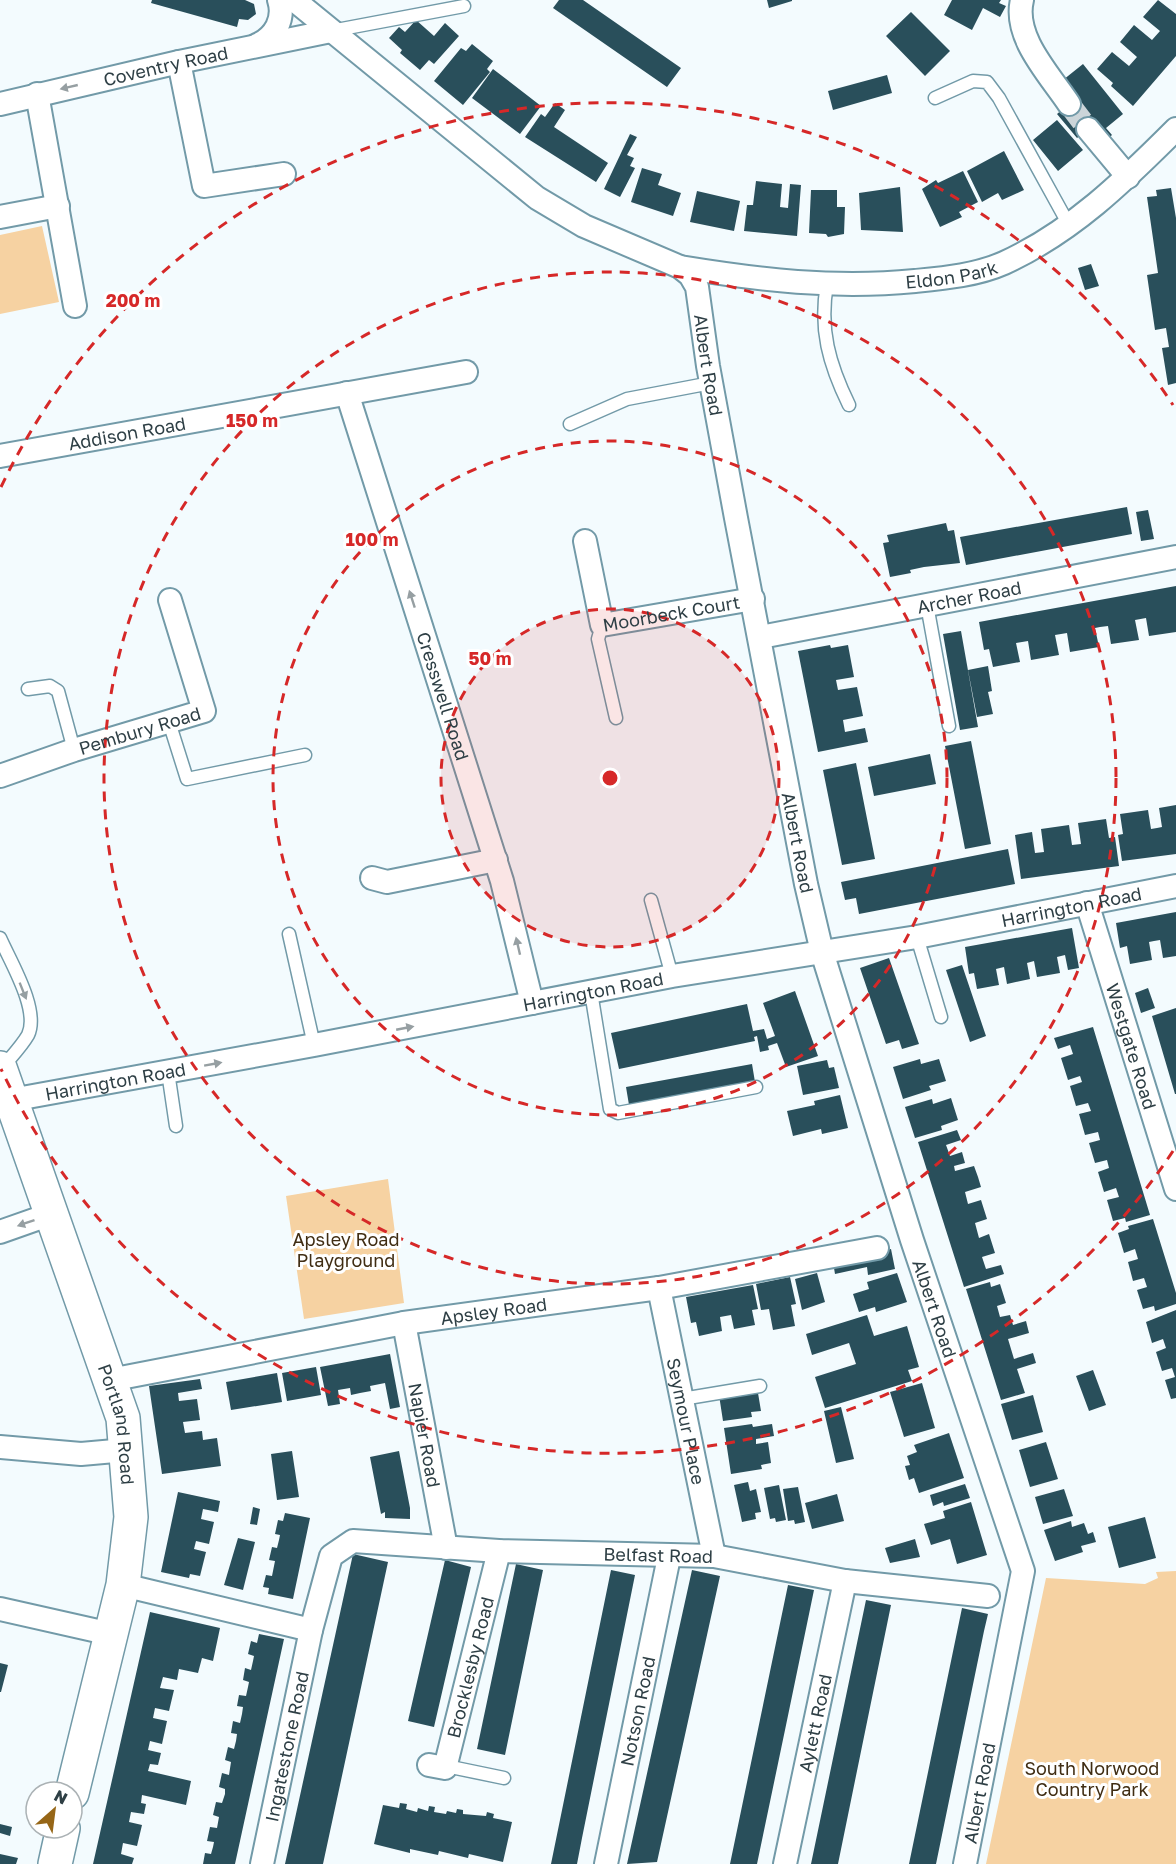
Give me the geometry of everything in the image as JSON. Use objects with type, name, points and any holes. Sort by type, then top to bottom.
[{"type":"main road","name":"Portland Road","points":[[4,1080],[123,1418],[131,1516],[123,1585],[75,1780]]},
{"type":"main road","points":[[55,1864],[60,1840]]},
{"type":"street","points":[[250,47],[268,39],[276,29],[282,14],[279,0]]},
{"type":"street","name":"Albert Road","points":[[294,0],[537,198],[584,226],[680,267],[690,275],[697,287],[711,383],[806,884],[822,952],[912,1240],[1023,1571],[965,1864]]},
{"type":"street","points":[[1022,0],[1019,16],[1023,33],[1069,104]]},
{"type":"street","name":"Coventry Road","points":[[0,104],[179,62],[331,31]]},
{"type":"street","points":[[179,62],[204,186],[284,174]]},
{"type":"street","points":[[37,94],[75,306]]},
{"type":"street","points":[[1088,129],[1128,177]]},
{"type":"street","name":"Eldon Park","points":[[680,267],[754,280],[827,284],[897,283],[973,273],[1009,260],[1069,225],[1128,177],[1176,129]]},
{"type":"street","points":[[0,218],[58,206]]},
{"type":"street","name":"Addison Road","points":[[0,456],[466,372]]},
{"type":"street","name":"Cresswell Road","points":[[347,393],[496,860],[531,1003]]},
{"type":"street","name":"Moorbeck Court","points":[[585,541],[602,625],[753,599]]},
{"type":"street","name":"Archer Road","points":[[760,637],[1176,557]]},
{"type":"street","name":"Pembury Road","points":[[0,776],[74,750],[204,711],[170,600]]},
{"type":"street","points":[[372,878],[387,882],[496,860]]},
{"type":"street","name":"Harrington Road","points":[[4,1080],[168,1072],[672,976],[917,937],[1176,886]]},
{"type":"street","name":"Westgate Road","points":[[1087,903],[1176,1189]]},
{"type":"street","points":[[0,1232],[51,1214]]},
{"type":"street","name":"Apsley Road","points":[[110,1380],[404,1323],[659,1288],[877,1248]]},
{"type":"street","name":"Seymour Place","points":[[659,1288],[714,1556]]},
{"type":"street","name":"Napier Road","points":[[404,1323],[446,1548]]},
{"type":"street","points":[[0,1447],[21,1447],[81,1454],[126,1450]]},
{"type":"street","name":"Belfast Road","points":[[331,1556],[353,1541],[499,1551],[669,1557],[714,1556],[845,1581],[988,1596]]},
{"type":"street","name":"Brocklesby Road","points":[[438,1765],[499,1551]]},
{"type":"street","name":"Ingatestone Road","points":[[262,1864],[311,1630],[331,1556]]},
{"type":"street","name":"Notson Road","points":[[606,1864],[669,1557]]},
{"type":"street","name":"Aylett Road","points":[[784,1864],[845,1581]]},
{"type":"street","points":[[123,1585],[311,1630]]},
{"type":"street","points":[[0,1609],[111,1634]]},
{"type":"lane","points":[[331,31],[464,6]]},
{"type":"lane","points":[[935,98],[973,81],[987,82],[999,98],[1069,225]]},
{"type":"lane","points":[[827,284],[822,311],[826,339],[835,376],[849,405]]},
{"type":"lane","points":[[570,424],[627,399],[711,383]]},
{"type":"lane","points":[[927,605],[949,726]]},
{"type":"lane","points":[[602,625],[598,639],[616,718]]},
{"type":"lane","points":[[28,689],[50,686],[58,691],[74,750]]},
{"type":"lane","points":[[169,722],[187,779],[305,755]]},
{"type":"lane","points":[[651,900],[672,976]]},
{"type":"lane","points":[[289,933],[314,1046]]},
{"type":"lane","points":[[917,937],[941,1017]]},
{"type":"lane","points":[[0,938],[24,993],[31,1020],[28,1034],[4,1080]]},
{"type":"lane","points":[[591,992],[610,1109],[618,1113],[756,1087]]},
{"type":"lane","points":[[168,1072],[176,1126]]},
{"type":"lane","points":[[682,1399],[760,1386]]},
{"type":"lane","points":[[438,1765],[504,1778]]},
{"type":"green space","points":[[42,226],[59,302],[0,314],[0,235]]},
{"type":"green space","name":"Apsley Road Playground","points":[[388,1179],[404,1303],[304,1319],[286,1196]]},
{"type":"green space","name":"South Norwood Country Park","points":[[1176,1571],[1176,1864],[986,1864],[1046,1578],[1145,1584],[1158,1578],[1156,1572]]},
{"type":"building","points":[[152,0],[245,0],[254,4],[256,14],[248,20],[239,19],[237,27],[151,3]]},
{"type":"building","points":[[559,0],[583,0],[681,68],[667,87],[553,8]]},
{"type":"building","points":[[767,0],[792,0],[792,1],[769,8]]},
{"type":"building","points":[[952,0],[1001,0],[999,3],[1006,6],[1000,17],[983,8],[972,30],[944,15]]},
{"type":"building","points":[[1158,0],[1176,14],[1176,56],[1133,106],[1111,86],[1113,83],[1097,69],[1112,52],[1129,66],[1137,57],[1120,42],[1134,25],[1152,40],[1160,31],[1143,17]]},
{"type":"building","points":[[911,12],[950,51],[925,76],[886,36]]},
{"type":"building","points":[[416,20],[434,36],[445,23],[459,36],[434,64],[429,60],[420,70],[400,53],[402,50],[389,38],[399,27],[405,32]]},
{"type":"building","points":[[472,44],[493,61],[487,69],[490,72],[463,105],[434,81],[461,48],[466,51]]},
{"type":"building","points":[[1083,64],[1123,114],[1106,128],[1112,135],[1104,142],[1091,126],[1077,138],[1057,114],[1077,97],[1063,80]]},
{"type":"building","points":[[493,69],[541,106],[520,134],[472,98]]},
{"type":"building","points":[[887,75],[892,93],[833,110],[828,91]]},
{"type":"building","points":[[555,103],[565,110],[554,127],[608,163],[596,182],[525,137],[541,114],[545,117]]},
{"type":"building","points":[[1057,120],[1083,150],[1058,171],[1033,140]]},
{"type":"building","points":[[630,134],[637,137],[627,155],[634,158],[630,166],[635,168],[620,197],[604,189]]},
{"type":"building","points":[[1004,151],[1024,190],[1002,200],[998,193],[982,202],[967,171]]},
{"type":"building","points":[[642,168],[662,174],[658,185],[681,193],[673,216],[631,202]]},
{"type":"building","points":[[963,171],[978,202],[959,212],[962,217],[940,227],[922,189],[936,180],[938,183]]},
{"type":"building","points":[[756,181],[782,184],[780,207],[788,208],[790,184],[801,185],[797,236],[744,231],[747,205],[753,205]]},
{"type":"building","points":[[900,187],[903,232],[861,230],[859,193]]},
{"type":"building","points":[[1171,188],[1176,218],[1176,383],[1168,385],[1162,348],[1169,347],[1166,328],[1155,330],[1147,275],[1158,273],[1147,197],[1157,196],[1156,190]]},
{"type":"building","points":[[811,190],[837,190],[837,207],[845,207],[844,234],[828,237],[826,234],[809,233]]},
{"type":"building","points":[[697,191],[740,201],[734,231],[690,222]]},
{"type":"building","points":[[1091,264],[1099,286],[1085,290],[1078,268]]},
{"type":"building","points":[[1127,507],[1132,534],[966,565],[960,537]]},
{"type":"building","points":[[1148,510],[1154,539],[1141,541],[1136,512]]},
{"type":"building","points":[[946,523],[948,531],[954,530],[960,563],[924,567],[910,570],[911,573],[890,577],[883,543],[889,542],[887,535]]},
{"type":"building","points":[[1176,586],[1176,632],[1149,636],[1146,618],[1135,620],[1139,640],[1111,644],[1108,626],[1100,627],[1095,628],[1099,647],[1070,652],[1067,633],[1055,635],[1059,655],[1031,660],[1028,641],[1016,643],[1020,662],[993,667],[989,649],[984,650],[979,622]]},
{"type":"building","points":[[961,631],[978,727],[960,730],[943,634]]},
{"type":"building","points":[[830,645],[831,648],[848,645],[854,677],[836,680],[838,690],[857,687],[863,716],[843,720],[845,732],[865,728],[868,742],[818,752],[798,651]]},
{"type":"building","points":[[988,666],[992,691],[988,692],[993,714],[977,717],[968,670]]},
{"type":"building","points":[[971,741],[991,844],[965,849],[945,746]]},
{"type":"building","points":[[930,754],[936,784],[874,796],[868,767]]},
{"type":"building","points":[[856,763],[875,859],[842,865],[823,770]]},
{"type":"building","points":[[1176,805],[1176,854],[1122,861],[1118,835],[1123,834],[1120,814],[1148,810],[1151,829],[1162,827],[1159,808]]},
{"type":"building","points":[[1106,819],[1109,838],[1115,837],[1119,866],[1021,879],[1015,835],[1032,832],[1035,853],[1044,852],[1041,829],[1069,825],[1072,845],[1081,844],[1078,823]]},
{"type":"building","points":[[1008,849],[1015,884],[859,914],[856,898],[845,900],[841,882]]},
{"type":"building","points":[[1176,912],[1176,956],[1163,958],[1160,940],[1154,941],[1149,942],[1152,960],[1130,964],[1127,946],[1120,948],[1116,923]]},
{"type":"building","points":[[1072,928],[1079,968],[1068,970],[1065,955],[1057,957],[1060,973],[1037,977],[1034,961],[1027,963],[1030,979],[1007,984],[1004,967],[996,969],[999,985],[977,989],[974,973],[969,974],[965,947]]},
{"type":"building","points":[[889,958],[919,1044],[902,1049],[899,1040],[886,1044],[860,968]]},
{"type":"building","points":[[962,965],[986,1036],[970,1042],[946,970]]},
{"type":"building","points":[[1148,988],[1155,1008],[1141,1013],[1135,993]]},
{"type":"building","points":[[795,991],[818,1056],[786,1067],[777,1043],[768,1046],[769,1050],[760,1052],[757,1036],[754,1037],[755,1041],[619,1069],[611,1033],[747,1004],[753,1031],[764,1029],[767,1039],[775,1036],[763,1003]]},
{"type":"building","points":[[1176,1008],[1176,1094],[1175,1094],[1152,1016]]},
{"type":"building","points":[[1093,1027],[1150,1215],[1126,1222],[1125,1218],[1113,1221],[1107,1200],[1119,1197],[1116,1188],[1104,1192],[1098,1172],[1109,1168],[1107,1160],[1095,1163],[1089,1143],[1100,1140],[1098,1132],[1085,1135],[1079,1114],[1091,1111],[1088,1103],[1076,1106],[1070,1086],[1082,1082],[1080,1076],[1068,1080],[1061,1058],[1073,1054],[1070,1045],[1058,1049],[1054,1038]]},
{"type":"building","points":[[920,1059],[921,1064],[939,1059],[946,1081],[929,1086],[931,1090],[903,1099],[893,1067]]},
{"type":"building","points":[[827,1060],[829,1068],[834,1067],[839,1088],[803,1095],[797,1066]]},
{"type":"building","points":[[752,1064],[755,1082],[629,1105],[626,1087]]},
{"type":"building","points":[[840,1095],[848,1128],[822,1134],[821,1129],[793,1136],[787,1111],[815,1105],[814,1101]]},
{"type":"building","points":[[951,1098],[958,1120],[941,1126],[942,1130],[915,1138],[905,1107],[932,1099],[933,1104]]},
{"type":"building","points":[[957,1130],[961,1140],[946,1145],[950,1156],[962,1152],[965,1163],[954,1166],[955,1171],[974,1166],[978,1177],[981,1187],[965,1192],[968,1204],[981,1200],[987,1219],[975,1223],[979,1238],[989,1234],[995,1253],[982,1257],[986,1269],[1001,1265],[1004,1274],[964,1287],[918,1142]]},
{"type":"building","points":[[1153,1219],[1176,1293],[1176,1304],[1155,1311],[1154,1306],[1143,1309],[1137,1290],[1147,1287],[1144,1278],[1133,1281],[1128,1262],[1138,1259],[1135,1249],[1124,1253],[1118,1233],[1129,1229],[1128,1226]]},
{"type":"building","points":[[891,1249],[895,1269],[868,1275],[867,1267],[835,1274],[833,1262]]},
{"type":"building","points":[[817,1273],[825,1302],[802,1310],[795,1279]]},
{"type":"building","points":[[897,1273],[907,1302],[876,1312],[875,1307],[859,1312],[853,1294],[869,1289],[867,1282]]},
{"type":"building","points":[[790,1277],[796,1304],[791,1305],[795,1326],[773,1330],[769,1309],[761,1310],[756,1284]]},
{"type":"building","points":[[990,1282],[991,1287],[1000,1284],[1006,1303],[997,1306],[1000,1317],[1010,1315],[1013,1325],[1026,1321],[1029,1333],[1008,1339],[1014,1359],[1033,1353],[1036,1363],[1017,1369],[1025,1393],[1001,1400],[966,1289]]},
{"type":"building","points":[[753,1285],[758,1309],[752,1310],[755,1325],[734,1329],[731,1315],[720,1317],[722,1331],[699,1336],[696,1322],[691,1323],[686,1297]]},
{"type":"building","points":[[1176,1310],[1176,1398],[1171,1399],[1165,1380],[1175,1377],[1172,1368],[1162,1371],[1156,1352],[1166,1348],[1163,1339],[1152,1343],[1146,1322]]},
{"type":"building","points":[[867,1315],[874,1336],[907,1326],[919,1367],[908,1370],[912,1381],[825,1408],[815,1377],[856,1364],[849,1343],[812,1355],[806,1334]]},
{"type":"building","points":[[390,1354],[400,1407],[390,1409],[385,1383],[370,1386],[371,1391],[351,1395],[350,1388],[338,1390],[340,1404],[328,1406],[320,1367]]},
{"type":"building","points":[[316,1367],[321,1395],[287,1401],[282,1373]]},
{"type":"building","points":[[1093,1370],[1106,1405],[1089,1411],[1076,1376]]},
{"type":"building","points":[[277,1373],[282,1402],[231,1410],[226,1382]]},
{"type":"building","points":[[200,1379],[202,1389],[178,1393],[179,1401],[197,1399],[200,1420],[183,1422],[185,1433],[202,1431],[203,1440],[217,1438],[221,1466],[162,1474],[149,1386]]},
{"type":"building","points":[[922,1383],[935,1428],[904,1437],[890,1392]]},
{"type":"building","points":[[744,1391],[744,1395],[758,1393],[761,1411],[751,1412],[752,1417],[723,1421],[719,1395]]},
{"type":"building","points":[[1033,1395],[1043,1432],[1012,1440],[1001,1404]]},
{"type":"building","points":[[841,1407],[854,1459],[836,1463],[824,1411]]},
{"type":"building","points":[[752,1424],[753,1427],[772,1424],[774,1436],[756,1439],[756,1444],[768,1442],[771,1463],[761,1465],[762,1469],[731,1474],[724,1428]]},
{"type":"building","points":[[949,1433],[964,1478],[919,1493],[914,1478],[909,1480],[905,1466],[910,1465],[907,1456],[917,1452],[914,1445]]},
{"type":"building","points":[[1046,1442],[1058,1479],[1030,1487],[1019,1450]]},
{"type":"building","points":[[292,1451],[299,1497],[277,1500],[271,1454]]},
{"type":"building","points":[[399,1451],[410,1519],[385,1518],[385,1512],[381,1514],[370,1457]]},
{"type":"building","points":[[748,1482],[750,1491],[756,1489],[761,1512],[755,1513],[756,1519],[742,1522],[734,1485]]},
{"type":"building","points":[[965,1484],[970,1498],[944,1506],[943,1502],[933,1506],[930,1495]]},
{"type":"building","points":[[779,1485],[786,1520],[776,1522],[775,1518],[770,1519],[764,1488]]},
{"type":"building","points":[[798,1487],[805,1522],[795,1524],[794,1520],[788,1521],[783,1489]]},
{"type":"building","points":[[1064,1489],[1073,1516],[1043,1524],[1035,1497]]},
{"type":"building","points":[[178,1492],[220,1501],[218,1512],[203,1509],[201,1519],[214,1522],[209,1544],[196,1541],[194,1549],[206,1552],[200,1576],[190,1574],[189,1578],[161,1572]]},
{"type":"building","points":[[837,1494],[844,1521],[812,1529],[805,1503]]},
{"type":"building","points":[[971,1502],[987,1555],[957,1564],[950,1539],[931,1545],[924,1524],[945,1518],[943,1511]]},
{"type":"building","points":[[253,1507],[260,1509],[257,1525],[250,1524]]},
{"type":"building","points":[[285,1513],[310,1518],[293,1599],[268,1594],[269,1588],[263,1587],[266,1575],[272,1576],[275,1561],[269,1560],[272,1547],[277,1548],[279,1540],[280,1535],[275,1534],[278,1520],[283,1521]]},
{"type":"building","points":[[1145,1517],[1156,1558],[1119,1568],[1108,1527]]},
{"type":"building","points":[[1071,1521],[1072,1527],[1084,1523],[1088,1534],[1093,1532],[1096,1542],[1081,1546],[1083,1552],[1055,1561],[1044,1530]]},
{"type":"building","points":[[238,1538],[255,1542],[243,1590],[224,1585]]},
{"type":"building","points":[[915,1539],[920,1557],[890,1563],[885,1548]]},
{"type":"building","points":[[353,1554],[388,1562],[323,1864],[285,1864]]},
{"type":"building","points":[[445,1560],[471,1567],[434,1727],[408,1721]]},
{"type":"building","points":[[516,1564],[543,1570],[505,1755],[477,1749]]},
{"type":"building","points":[[611,1570],[635,1575],[577,1864],[551,1864]]},
{"type":"building","points":[[692,1570],[720,1576],[657,1862],[627,1864]]},
{"type":"building","points":[[788,1585],[814,1590],[785,1730],[757,1864],[730,1864]]},
{"type":"building","points":[[866,1600],[891,1605],[838,1864],[811,1864]]},
{"type":"building","points":[[962,1608],[988,1614],[936,1864],[909,1864]]},
{"type":"building","points":[[150,1612],[220,1628],[213,1661],[202,1658],[198,1673],[179,1669],[177,1680],[163,1677],[160,1688],[174,1690],[169,1711],[155,1708],[153,1718],[167,1721],[162,1744],[150,1741],[148,1750],[161,1753],[158,1765],[150,1764],[148,1771],[191,1781],[186,1805],[142,1795],[141,1803],[146,1804],[144,1814],[131,1812],[129,1822],[142,1825],[137,1846],[123,1843],[121,1854],[134,1858],[132,1864],[93,1864]]},
{"type":"building","points":[[259,1634],[284,1639],[235,1864],[203,1864],[205,1853],[211,1854],[214,1842],[207,1841],[210,1827],[217,1828],[219,1817],[213,1815],[216,1802],[222,1803],[225,1794],[225,1789],[219,1787],[222,1773],[229,1775],[231,1762],[225,1760],[228,1747],[234,1749],[236,1741],[237,1734],[231,1733],[233,1721],[240,1723],[242,1714],[243,1707],[237,1706],[239,1695],[246,1696],[248,1687],[249,1682],[243,1680],[245,1668],[251,1670],[253,1661],[254,1656],[248,1654],[251,1641],[257,1643]]},
{"type":"building","points":[[0,1663],[8,1665],[1,1692],[0,1692]]},
{"type":"building","points":[[400,1803],[407,1804],[406,1809],[417,1812],[418,1808],[428,1811],[429,1806],[435,1807],[434,1812],[446,1814],[447,1811],[456,1813],[457,1809],[463,1810],[463,1814],[486,1816],[487,1812],[494,1814],[493,1818],[512,1822],[503,1862],[469,1854],[468,1858],[439,1851],[438,1855],[410,1849],[410,1853],[374,1844],[383,1805],[399,1808]]},
{"type":"building","points":[[0,1824],[12,1827],[10,1836],[0,1833]]},
{"type":"building","points":[[0,1854],[18,1858],[16,1864],[0,1864]]},
{"type":"tunnel","points":[[1069,104],[1088,129]]}]
